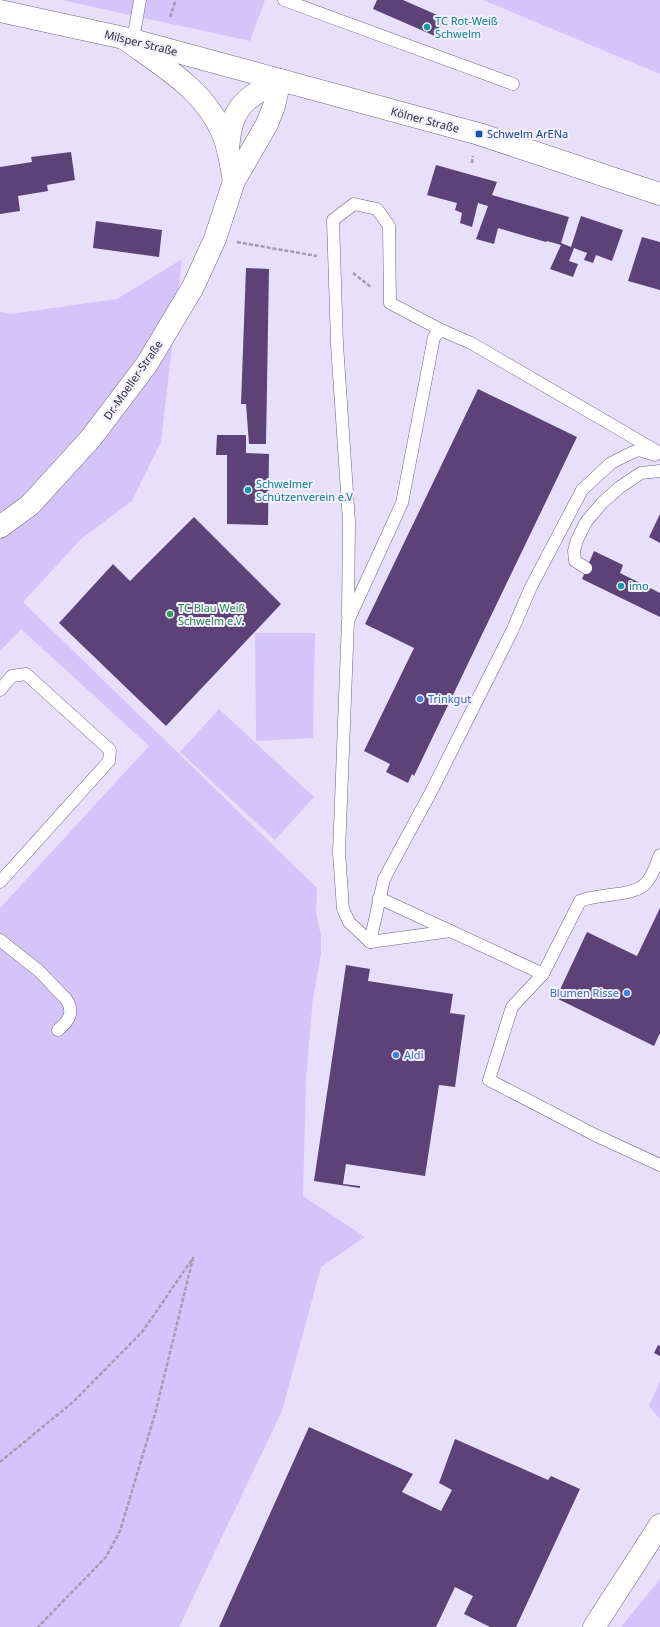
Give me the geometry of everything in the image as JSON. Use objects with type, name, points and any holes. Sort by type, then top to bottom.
[{"type":"street","name":"Milsper Straße","points":[[0,11],[129,39],[280,80]]},
{"type":"street","name":"Dr.-Moeller-Straße","points":[[129,39],[199,96],[215,118],[222,133],[228,149],[234,181]]},
{"type":"street","name":"Dr.-Moeller-Straße","points":[[228,149],[232,124],[239,108],[262,89],[280,80]]},
{"type":"street","name":"Dr.-Moeller-Straße","points":[[0,527],[30,505],[91,438],[147,364],[193,287],[215,239],[234,181],[263,133],[274,106],[280,80]]},
{"type":"street","name":"Kölner Straße","points":[[280,80],[497,139],[660,194]]},
{"type":"street","points":[[594,1627],[660,1525]]},
{"type":"lane","points":[[129,39],[140,0]]},
{"type":"lane","points":[[284,0],[513,84]]},
{"type":"lane","points":[[370,942],[348,922],[343,909],[339,852],[348,621],[349,522],[337,344],[333,220],[354,204],[377,209],[389,226],[390,303],[441,330],[471,343],[660,453]]},
{"type":"lane","points":[[348,621],[402,503],[434,337],[441,330]]},
{"type":"lane","points":[[370,942],[384,879],[432,790],[512,631],[532,587],[582,490],[611,463],[631,453],[639,450],[660,456]]},
{"type":"lane","points":[[586,568],[575,561],[574,550],[586,522],[602,503],[620,486],[641,473],[660,471]]},
{"type":"lane","points":[[0,690],[12,676],[26,674],[110,750],[109,761],[0,882]]},
{"type":"lane","points":[[660,855],[647,883],[641,888],[586,898],[580,902],[543,974],[512,1007],[489,1080],[595,1135],[660,1166]]},
{"type":"lane","points":[[379,898],[543,974]]},
{"type":"lane","points":[[370,942],[451,931]]},
{"type":"lane","points":[[0,940],[39,971],[70,1004],[71,1015],[58,1030]]},
{"type":"path","points":[[170,17],[176,0]]},
{"type":"path","points":[[215,239],[334,258],[390,303]]},
{"type":"path","points":[[0,1462],[73,1402],[143,1331],[193,1258],[155,1414],[120,1530],[106,1557],[38,1627]]},
{"type":"shaded area","points":[[61,0],[265,0],[250,41]]},
{"type":"shaded area","points":[[483,0],[660,0],[660,74]]},
{"type":"shaded area","points":[[182,259],[161,442],[132,501],[81,539],[23,602],[317,888],[316,912],[321,936],[321,954],[313,998],[306,1079],[303,1196],[365,1237],[321,1267],[282,1411],[179,1627],[0,1627],[0,908],[149,746],[21,629],[0,651],[0,312],[11,314],[117,299]]},
{"type":"shaded area","points":[[255,633],[315,633],[313,738],[256,741]]},
{"type":"shaded area","points":[[219,709],[314,797],[275,840],[180,752]]},
{"type":"shaded area","points":[[660,1381],[660,1419],[649,1406]]},
{"type":"shaded area","points":[[660,1579],[660,1627],[621,1627]]},
{"type":"building","name":"TC Rot-Weiß Schwelm","points":[[377,0],[403,0],[444,18],[435,36],[373,9]]},
{"type":"building","points":[[71,152],[75,180],[47,185],[48,191],[18,196],[20,211],[0,214],[0,167],[32,162],[31,157]]},
{"type":"building","points":[[436,165],[497,182],[492,195],[569,217],[561,243],[571,247],[581,216],[623,230],[612,261],[596,255],[593,263],[584,260],[587,253],[574,248],[569,261],[578,264],[573,277],[550,269],[561,245],[498,228],[494,244],[476,239],[488,206],[478,203],[472,227],[460,223],[462,213],[455,210],[457,203],[427,195]]},
{"type":"building","points":[[96,221],[162,230],[159,257],[93,248]]},
{"type":"building","points":[[642,237],[660,242],[660,290],[628,281]]},
{"type":"building","points":[[246,268],[269,269],[266,444],[249,444],[246,404],[241,404]]},
{"type":"building","points":[[478,389],[577,437],[414,776],[412,774],[408,783],[386,772],[390,764],[364,751],[414,648],[365,624]]},
{"type":"building","name":"Schwelmer Schützenverein e.V","points":[[217,435],[246,435],[246,453],[269,454],[268,525],[227,524],[227,455],[216,455]]},
{"type":"building","points":[[660,514],[660,543],[649,537]]},
{"type":"building","name":"TC Blau Weiß Schwelm e.V.","points":[[194,517],[281,604],[166,726],[59,623],[113,564],[130,581]]},
{"type":"building","name":"imo","points":[[594,551],[623,565],[620,573],[660,593],[660,617],[582,579]]},
{"type":"building","points":[[660,908],[660,1033],[654,1046],[556,998],[587,932],[637,956]]},
{"type":"building","name":"Aldi","points":[[346,965],[370,969],[368,981],[453,994],[450,1013],[465,1015],[455,1087],[439,1085],[425,1176],[346,1164],[343,1184],[360,1186],[360,1188],[314,1181]]},
{"type":"building","points":[[658,1345],[660,1346],[660,1356],[654,1353]]},
{"type":"building","points":[[309,1427],[413,1474],[402,1492],[441,1511],[452,1490],[439,1483],[455,1439],[548,1480],[551,1476],[580,1489],[516,1627],[490,1627],[464,1614],[473,1596],[455,1587],[436,1627],[219,1627]]},
{"type":"place","name":"TC Rot-Weiß Schwelm","points":[[427,27]]},
{"type":"place","name":"Schwelm ArENa","points":[[479,134]]},
{"type":"place","name":"Schwelmer Schützenverein e.V","points":[[248,490]]},
{"type":"place","name":"imo","points":[[621,586]]},
{"type":"place","name":"TC Blau Weiß Schwelm e.V.","points":[[170,614]]},
{"type":"place","name":"Trinkgut","points":[[420,699]]},
{"type":"place","name":"Blumen Risse","points":[[627,993]]},
{"type":"place","name":"Aldi","points":[[396,1055]]}]
